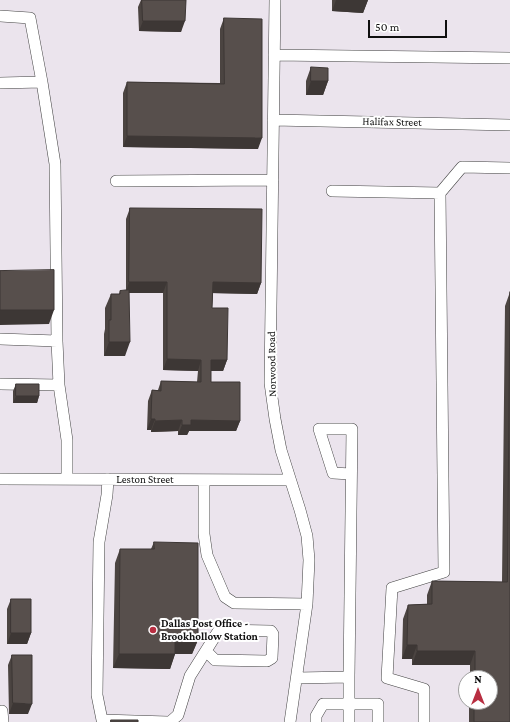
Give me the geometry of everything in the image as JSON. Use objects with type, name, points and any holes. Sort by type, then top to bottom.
[{"type":"street","name":"Norwood Road","points":[[275,0],[270,383],[281,450],[307,536],[309,560],[307,604],[290,722]]},
{"type":"street","points":[[0,16],[30,18],[55,164],[57,342],[59,385],[67,440],[67,479]]},
{"type":"street","points":[[274,55],[510,58]]},
{"type":"street","points":[[0,83],[42,82]]},
{"type":"street","name":"Halifax Street","points":[[273,120],[510,124]]},
{"type":"street","points":[[424,722],[424,689],[387,678],[392,588],[444,572],[440,193],[462,167],[510,168]]},
{"type":"street","points":[[116,181],[273,180]]},
{"type":"street","points":[[332,191],[440,193]]},
{"type":"street","points":[[0,339],[57,342]]},
{"type":"street","points":[[0,384],[59,385]]},
{"type":"street","points":[[349,722],[352,429],[320,428],[333,473],[351,474]]},
{"type":"street","name":"Leston Street","points":[[0,479],[290,480]]},
{"type":"street","points":[[108,479],[107,496],[99,542],[97,695],[102,720],[169,722],[178,715],[190,676],[219,630],[272,631],[273,634],[272,658],[267,661],[215,660],[206,651]]},
{"type":"street","points":[[204,480],[204,534],[207,555],[225,597],[234,603],[307,604]]},
{"type":"street","points":[[297,678],[349,677]]},
{"type":"street","points":[[316,722],[316,716],[323,704],[378,704],[378,722]]},
{"type":"street","points":[[2,710],[3,722]]},
{"type":"shaded area","points":[[0,0],[510,0],[510,722],[0,722]]},
{"type":"building","points":[[142,0],[186,0],[185,21],[143,21]]},
{"type":"building","points":[[224,18],[262,19],[262,138],[127,136],[127,82],[224,84]]},
{"type":"building","points":[[311,67],[328,68],[328,81],[311,81]]},
{"type":"building","points":[[130,208],[262,209],[261,283],[213,282],[212,308],[228,308],[227,360],[211,360],[211,382],[240,382],[240,421],[191,420],[191,425],[182,425],[182,420],[155,421],[155,419],[151,419],[152,390],[161,391],[161,381],[201,382],[201,360],[167,359],[167,282],[129,282]]},
{"type":"building","points":[[54,270],[54,310],[0,310],[0,271]]},
{"type":"building","points":[[129,290],[130,342],[109,342],[111,294],[120,294],[120,291]]},
{"type":"building","points":[[510,292],[510,722],[474,722],[474,710],[498,710],[498,670],[475,670],[475,651],[417,651],[417,645],[407,645],[408,605],[432,604],[432,581],[507,582]]},
{"type":"building","points":[[16,384],[39,384],[39,396],[16,396]]},
{"type":"building","name":"Dallas Post Office - Brookhollow Station","points":[[154,542],[198,543],[198,640],[175,640],[175,654],[119,654],[120,549],[154,549]]},
{"type":"building","points":[[11,599],[31,599],[31,633],[11,633]]},
{"type":"building","points":[[12,655],[32,655],[32,704],[13,703]]},
{"type":"building","points":[[111,720],[138,720],[138,722],[111,722]]},
{"type":"place","name":"Dallas Post Office - Brookhollow Station","points":[[153,630]]}]
